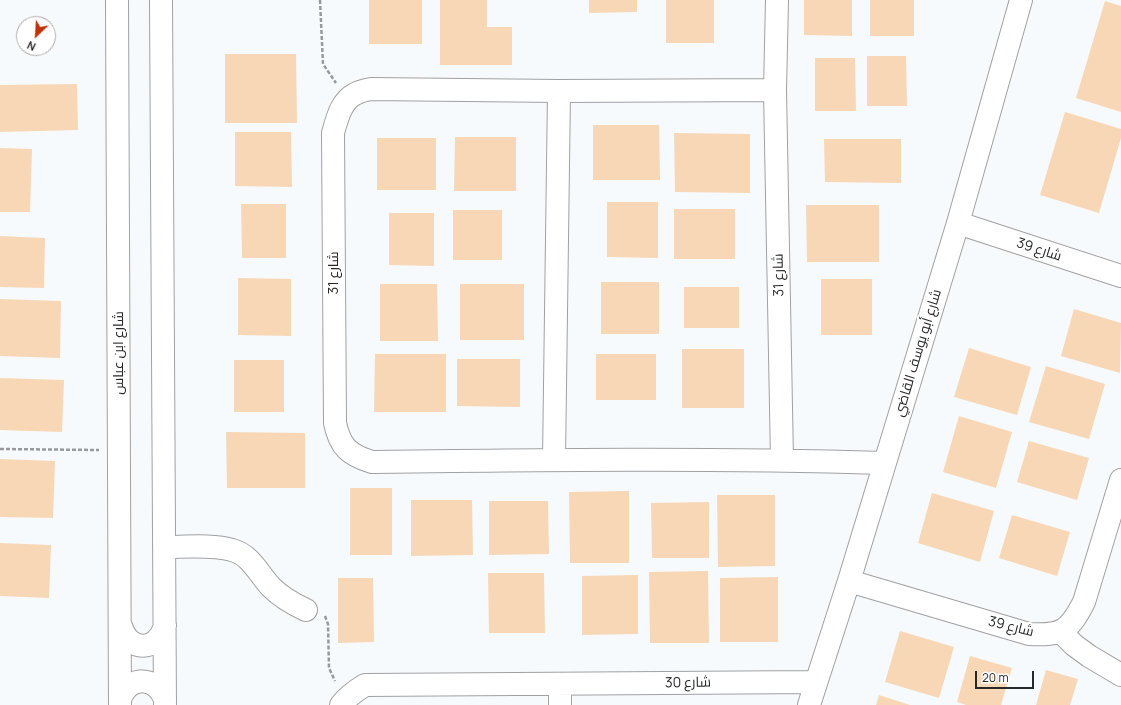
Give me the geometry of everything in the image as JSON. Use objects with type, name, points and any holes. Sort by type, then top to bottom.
[{"type":"street","name":"شارع ابن عباس","points":[[117,0],[121,626],[120,702]]},
{"type":"street","points":[[161,0],[165,702]]},
{"type":"street","name":"شارع 31","points":[[777,0],[776,90],[782,460]]},
{"type":"street","name":"شارع أبو يوسف القاضي","points":[[809,705],[815,682],[849,581],[958,223],[1022,0]]},
{"type":"street","points":[[348,100],[355,94],[371,89],[559,91],[776,90]]},
{"type":"street","points":[[554,460],[559,91]]},
{"type":"street","name":"شارع 31","points":[[348,100],[337,119],[334,133],[335,423],[338,436],[351,454],[372,462],[782,460],[884,463]]},
{"type":"street","name":"شارع 39","points":[[958,223],[1121,276]]},
{"type":"street","points":[[1121,480],[1084,602],[1070,626],[1061,632],[1074,645],[1089,656],[1121,675]]},
{"type":"street","points":[[164,547],[221,547],[233,550],[244,555],[254,563],[280,596],[306,610]]},
{"type":"street","name":"شارع 39","points":[[849,581],[1029,634],[1046,635],[1061,632]]},
{"type":"street","points":[[121,626],[124,635],[130,642],[139,646],[148,645],[156,641],[162,634],[165,625]]},
{"type":"street","points":[[120,702],[124,692],[130,685],[138,682],[147,682],[155,685],[161,691],[165,702]]},
{"type":"street","name":"شارع 30","points":[[344,702],[354,691],[365,685],[560,695],[815,682]]},
{"type":"path","points":[[320,0],[323,64],[348,100]]},
{"type":"path","points":[[0,449],[119,450]]},
{"type":"path","points":[[306,610],[316,610],[322,612],[327,617],[329,668],[344,702]]},
{"type":"building","points":[[369,0],[422,0],[422,44],[369,44]]},
{"type":"building","points":[[440,0],[487,0],[487,27],[512,27],[512,65],[440,65]]},
{"type":"building","points":[[589,0],[637,0],[637,12],[589,13]]},
{"type":"building","points":[[666,0],[714,0],[714,43],[666,43]]},
{"type":"building","points":[[804,0],[852,0],[852,36],[804,35]]},
{"type":"building","points":[[870,0],[914,0],[914,36],[870,36]]},
{"type":"building","points":[[1105,1],[1121,6],[1121,112],[1076,98]]},
{"type":"building","points":[[225,54],[296,54],[297,123],[225,123]]},
{"type":"building","points":[[867,56],[906,56],[907,106],[867,106]]},
{"type":"building","points":[[815,58],[855,58],[856,111],[815,111]]},
{"type":"building","points":[[77,84],[78,130],[0,132],[0,85]]},
{"type":"building","points":[[1065,112],[1121,129],[1121,138],[1099,213],[1040,195]]},
{"type":"building","points":[[593,125],[659,125],[660,180],[593,180]]},
{"type":"building","points":[[235,132],[291,132],[292,187],[235,186]]},
{"type":"building","points":[[674,133],[750,134],[750,193],[675,192]]},
{"type":"building","points":[[455,137],[516,137],[516,191],[454,191]]},
{"type":"building","points":[[377,138],[436,138],[436,190],[377,190]]},
{"type":"building","points":[[824,139],[901,139],[901,183],[825,182]]},
{"type":"building","points":[[0,148],[32,149],[30,212],[0,212]]},
{"type":"building","points":[[607,202],[658,202],[658,258],[607,257]]},
{"type":"building","points":[[241,204],[286,204],[286,258],[242,258]]},
{"type":"building","points":[[806,205],[879,205],[879,262],[807,262]]},
{"type":"building","points":[[674,209],[735,209],[735,259],[674,259]]},
{"type":"building","points":[[453,210],[502,210],[502,260],[453,260]]},
{"type":"building","points":[[389,213],[434,213],[434,266],[389,265]]},
{"type":"building","points":[[0,236],[45,238],[44,288],[0,287]]},
{"type":"building","points":[[238,278],[291,279],[291,336],[238,335]]},
{"type":"building","points":[[821,279],[872,279],[872,335],[821,335]]},
{"type":"building","points":[[601,282],[659,282],[659,334],[601,334]]},
{"type":"building","points":[[380,284],[437,284],[438,341],[380,341]]},
{"type":"building","points":[[460,284],[524,284],[524,340],[460,340]]},
{"type":"building","points":[[684,287],[739,287],[739,328],[684,328]]},
{"type":"building","points":[[0,299],[61,301],[60,358],[0,356]]},
{"type":"building","points":[[1074,309],[1121,323],[1120,373],[1061,356]]},
{"type":"building","points":[[969,348],[1031,367],[1017,415],[954,397]]},
{"type":"building","points":[[682,349],[744,349],[744,408],[682,408]]},
{"type":"building","points":[[375,354],[446,354],[446,412],[374,412]]},
{"type":"building","points":[[596,354],[656,354],[656,400],[596,400]]},
{"type":"building","points":[[457,359],[520,359],[520,407],[457,406]]},
{"type":"building","points":[[234,360],[284,360],[284,412],[234,412]]},
{"type":"building","points":[[1046,366],[1105,384],[1089,439],[1029,422]]},
{"type":"building","points":[[0,378],[64,380],[62,432],[0,430]]},
{"type":"building","points":[[959,416],[1012,432],[996,488],[943,472]]},
{"type":"building","points":[[226,432],[305,433],[305,488],[227,488]]},
{"type":"building","points":[[1029,441],[1089,458],[1077,500],[1017,482]]},
{"type":"building","points":[[0,459],[55,461],[53,518],[0,517]]},
{"type":"building","points":[[350,488],[392,488],[392,555],[350,555]]},
{"type":"building","points":[[629,491],[629,563],[570,563],[569,492]]},
{"type":"building","points":[[932,493],[994,511],[980,562],[918,543]]},
{"type":"building","points":[[717,495],[775,495],[775,566],[718,567]]},
{"type":"building","points":[[411,500],[472,500],[473,555],[411,556]]},
{"type":"building","points":[[489,501],[548,501],[549,554],[489,555]]},
{"type":"building","points":[[709,502],[709,558],[652,558],[651,503]]},
{"type":"building","points":[[1012,515],[1070,532],[1057,576],[999,558]]},
{"type":"building","points":[[0,543],[51,545],[49,598],[0,596]]},
{"type":"building","points":[[708,571],[709,643],[650,643],[649,572]]},
{"type":"building","points":[[488,573],[544,573],[545,633],[489,633]]},
{"type":"building","points":[[638,575],[638,634],[582,635],[582,576]]},
{"type":"building","points":[[778,577],[778,642],[720,642],[720,578]]},
{"type":"building","points":[[338,578],[373,578],[374,642],[338,643]]},
{"type":"building","points":[[900,631],[954,647],[939,698],[885,682]]},
{"type":"building","points":[[970,656],[1012,668],[1001,705],[966,705],[957,702]]},
{"type":"building","points":[[1046,670],[1078,679],[1070,705],[1036,705]]},
{"type":"building","points":[[879,695],[910,705],[876,705]]}]
